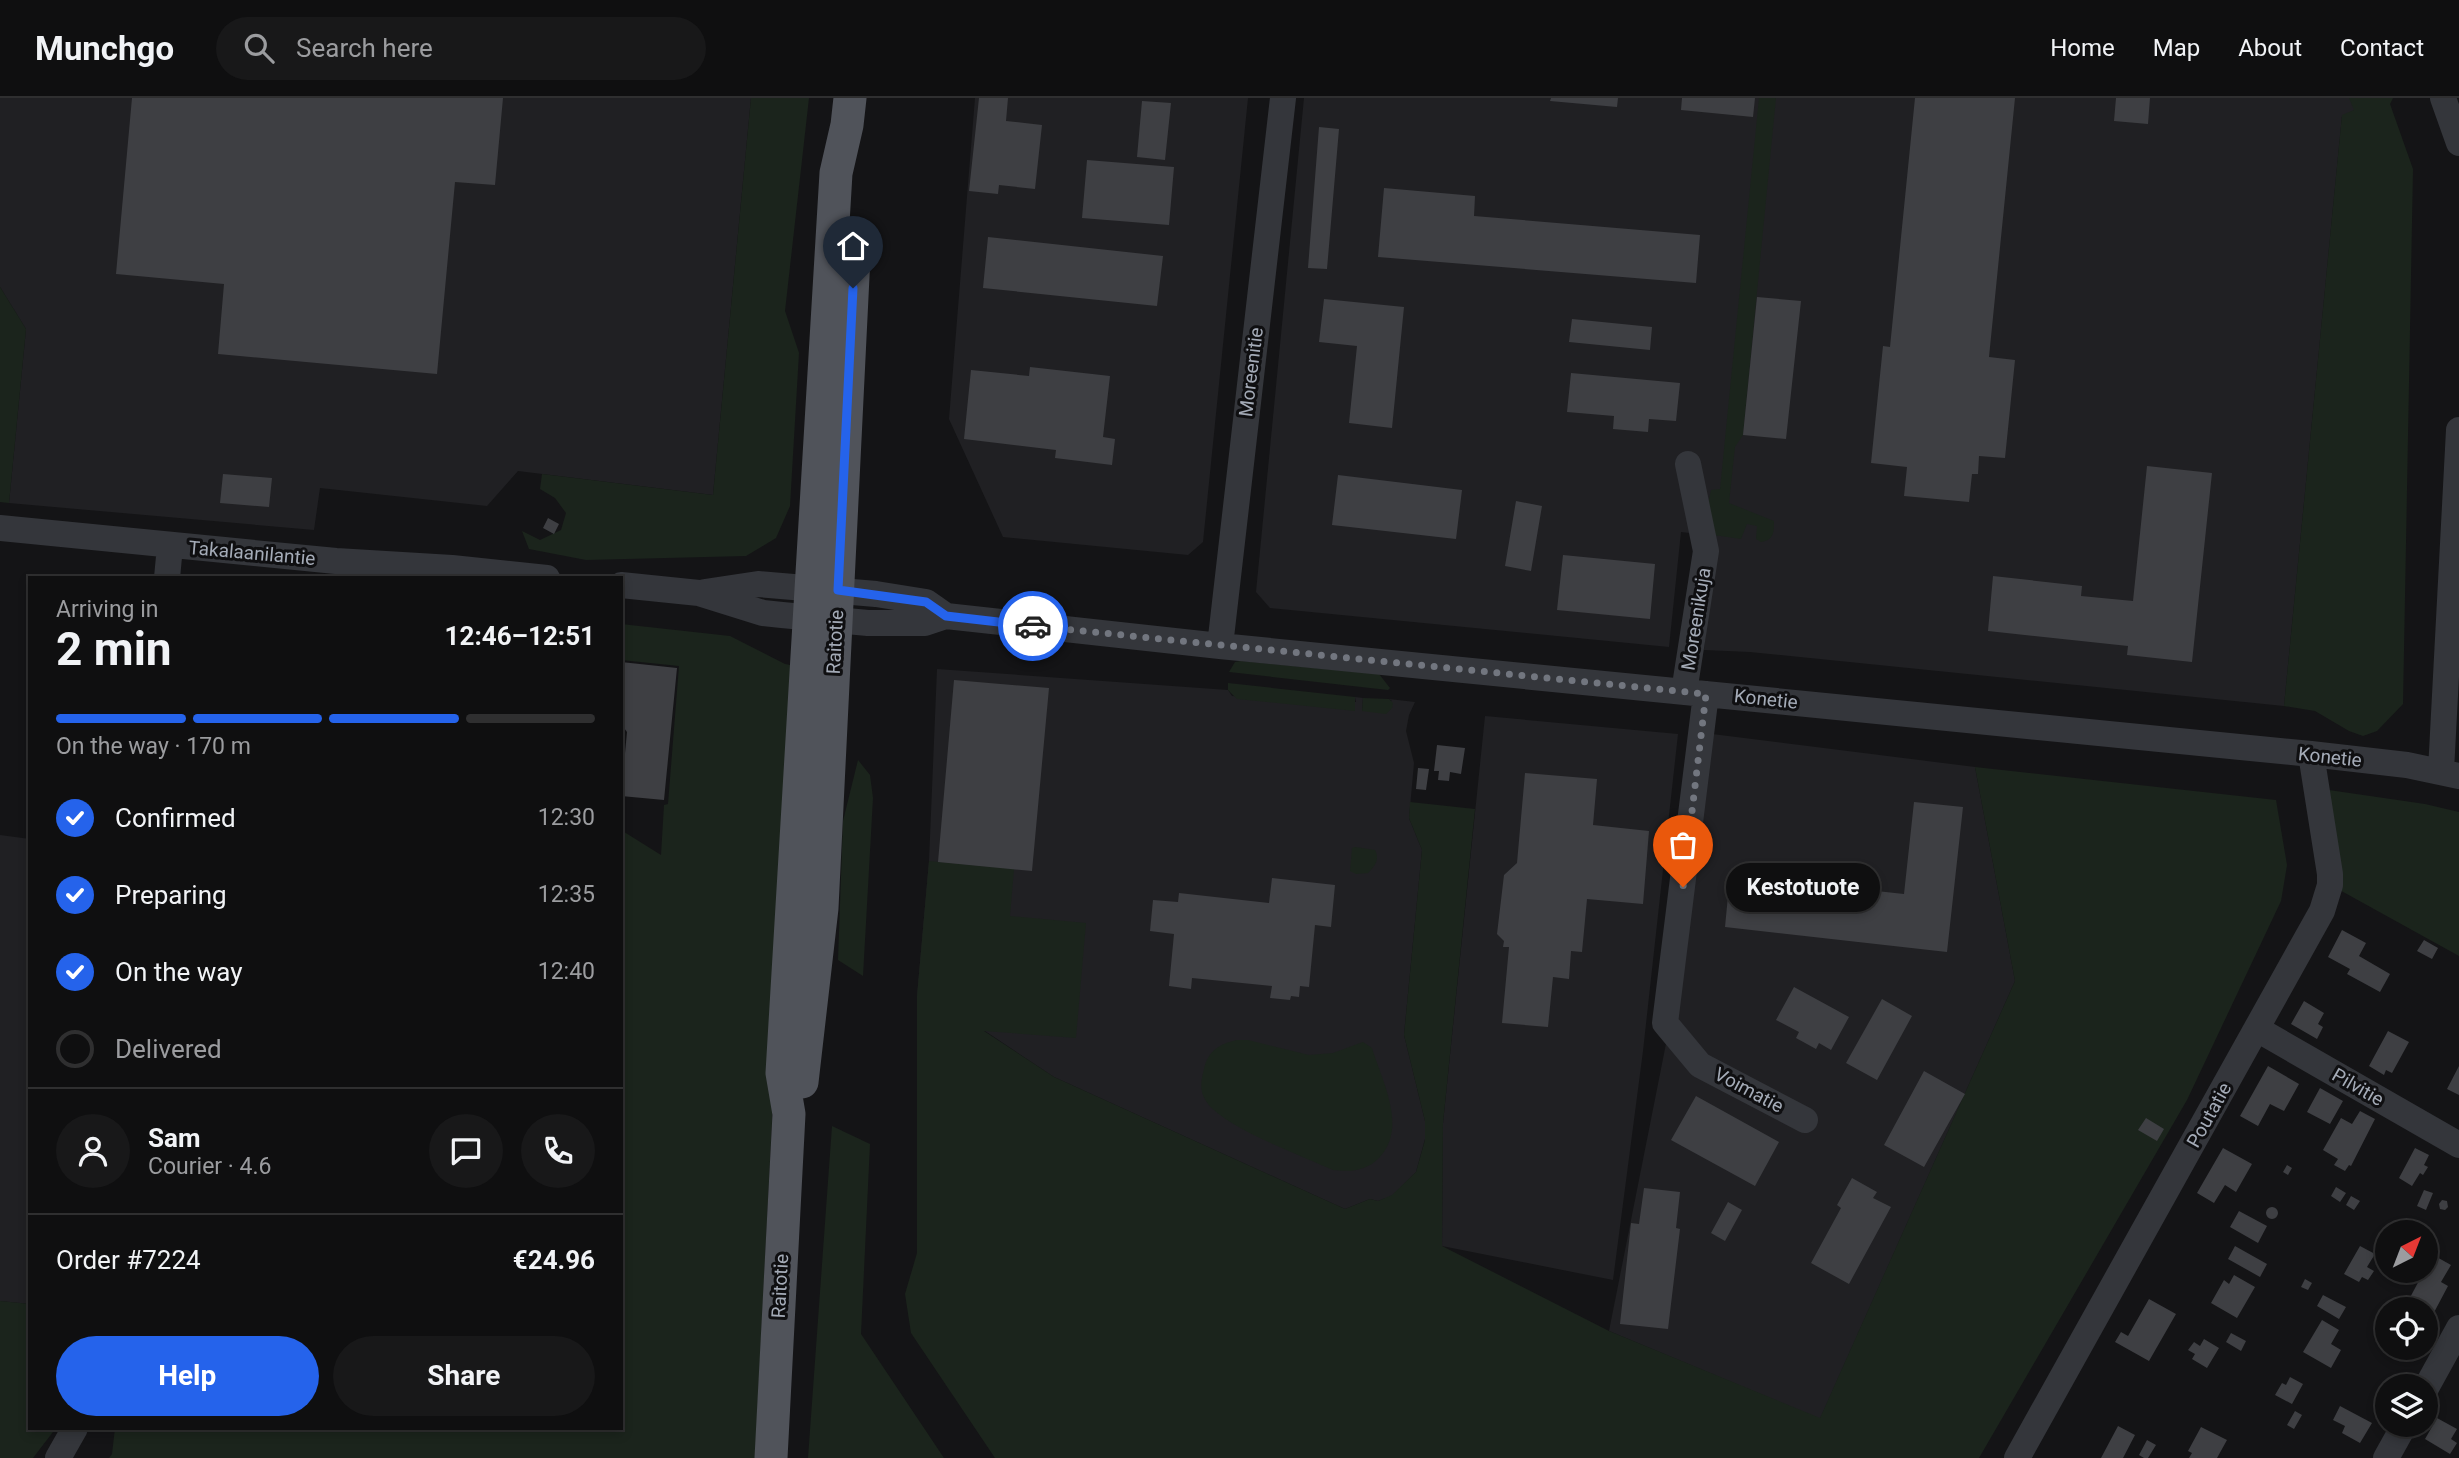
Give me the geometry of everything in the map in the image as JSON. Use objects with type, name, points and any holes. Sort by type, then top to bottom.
[{"type":"main road","name":"Raitotie","points":[[771,1458],[789,1114],[782,1073],[858,178],[848,112]]},
{"type":"street","name":"Moreenitie","points":[[1220,646],[1283,98]]},
{"type":"street","points":[[2443,98],[2459,143]]},
{"type":"street","points":[[2450,773],[2459,430]]},
{"type":"street","name":"Moreenikuja","points":[[1688,464],[1706,551],[1695,693]]},
{"type":"street","name":"Takalaanilantie","points":[[0,528],[170,546],[528,576]]},
{"type":"street","points":[[167,576],[170,546]]},
{"type":"street","points":[[623,585],[699,593],[763,613],[823,604]]},
{"type":"street","name":"Konetie","points":[[823,604],[868,623],[925,624],[946,616],[1220,646],[2311,754],[2450,773]]},
{"type":"street","name":"Voimatie","points":[[1695,693],[1697,777],[1665,1023],[1700,1065],[1805,1120]]},
{"type":"street","name":"Poutatie","points":[[2017,1458],[2322,911],[2330,885],[2329,863],[2311,754]]},
{"type":"street","name":"Pilvitie","points":[[2257,1029],[2459,1145]]},
{"type":"street","points":[[2434,1374],[2459,1328]]},
{"type":"street","points":[[58,1458],[74,1430]]},
{"type":"street","points":[[2386,1458],[2398,1437]]},
{"type":"shaded area","points":[[0,98],[751,98],[713,495],[518,471],[487,506],[320,488],[314,530],[9,503],[26,329],[0,287]]},
{"type":"shaded area","points":[[751,98],[809,98],[785,311],[799,353],[790,506],[776,538],[746,556],[586,560],[529,549],[522,531],[540,540],[561,530],[566,513],[555,498],[540,489],[542,474],[713,495]]},
{"type":"shaded area","points":[[975,98],[1248,98],[1203,542],[1188,555],[1003,537],[949,419]]},
{"type":"shaded area","points":[[1304,98],[2381,98],[2342,116],[2284,706],[1750,652],[1704,650],[1716,536],[1681,532],[1669,647],[1270,608],[1256,592]]},
{"type":"shaded area","points":[[1759,98],[1776,98],[1743,435],[1735,447],[1729,503],[1774,521],[1772,535],[1761,542],[1756,539],[1757,526],[1747,524],[1741,539],[1707,534],[1706,513],[1711,490],[1720,489]]},
{"type":"shaded area","points":[[2349,98],[2393,98],[2390,104],[2413,169],[2403,704],[2377,731],[2363,736],[2315,711],[2284,706],[2342,115],[2354,110]]},
{"type":"shaded area","points":[[0,287],[26,329],[9,503],[0,502]]},
{"type":"shaded area","points":[[623,624],[730,636],[785,664],[795,666],[755,1458],[109,1458],[112,1454],[115,1430],[623,1430],[623,831],[661,855],[664,805],[668,804],[679,666],[623,660]]},
{"type":"shaded area","points":[[1235,662],[1379,674],[1390,688],[1388,690],[1229,672]]},
{"type":"shaded area","points":[[937,669],[1228,690],[1232,696],[1356,702],[1355,697],[1363,698],[1362,711],[1392,701],[1389,699],[1415,702],[1406,731],[1414,763],[1409,818],[1422,850],[1404,1035],[1425,1121],[1425,1139],[1416,1172],[1392,1196],[1378,1201],[1370,1199],[1345,1209],[1054,1077],[982,1029],[917,996],[929,861]]},
{"type":"shaded area","points":[[1228,683],[1355,697],[1355,711],[1237,699],[1228,690]]},
{"type":"shaded area","points":[[1363,698],[1389,699],[1393,703],[1392,708],[1386,714],[1362,711]]},
{"type":"shaded area","points":[[1485,716],[1678,734],[1643,1051],[1613,1280],[1442,1246],[1443,1123]]},
{"type":"shaded area","points":[[1712,734],[1975,767],[2015,981],[1820,1419],[1609,1331],[1685,948]]},
{"type":"shaded area","points":[[858,760],[870,775],[873,798],[863,976],[838,960],[843,821]]},
{"type":"shaded area","points":[[1975,767],[2276,800],[2287,865],[2281,901],[2187,1100],[1979,1458],[995,1458],[911,1333],[905,1294],[917,1253],[917,996],[929,861],[1014,869],[1010,916],[1086,923],[1076,1038],[984,1031],[1054,1077],[1345,1209],[1370,1199],[1378,1201],[1392,1195],[1416,1172],[1425,1140],[1425,1121],[1404,1035],[1422,850],[1409,818],[1410,802],[1475,809],[1443,1123],[1442,1246],[1609,1331],[1820,1418],[2015,981]]},
{"type":"shaded area","points":[[2322,789],[2425,804],[2459,812],[2459,956],[2336,888]]},
{"type":"shaded area","points":[[0,835],[28,839],[28,1304],[0,1301]]},
{"type":"shaded area","points":[[1352,848],[1375,850],[1376,862],[1368,873],[1356,874],[1350,871]]},
{"type":"shaded area","points":[[1237,1040],[1248,1040],[1309,1055],[1333,1053],[1363,1042],[1372,1048],[1386,1089],[1392,1119],[1392,1133],[1379,1158],[1358,1170],[1333,1170],[1245,1131],[1215,1111],[1206,1101],[1202,1089],[1206,1063],[1215,1049]]},
{"type":"shaded area","points":[[832,1126],[870,1144],[861,1334],[944,1458],[808,1458]]},
{"type":"shaded area","points":[[0,1301],[28,1304],[28,1430],[54,1430],[33,1458],[0,1458]]},
{"type":"building","points":[[132,98],[503,98],[495,185],[455,182],[437,374],[218,354],[224,284],[116,274]]},
{"type":"building","points":[[979,98],[1008,98],[1006,121],[1042,125],[1035,189],[999,185],[998,194],[969,191]]},
{"type":"building","points":[[1551,98],[1618,98],[1617,107],[1550,101]]},
{"type":"building","points":[[1682,98],[1755,98],[1753,117],[1681,110]]},
{"type":"building","points":[[1915,98],[2015,98],[1989,357],[2015,360],[2005,458],[1979,456],[1978,474],[1972,474],[1969,502],[1904,496],[1907,467],[1871,463],[1883,346],[1890,347]]},
{"type":"building","points":[[2116,98],[2150,98],[2148,124],[2114,121]]},
{"type":"building","points":[[1142,101],[1171,103],[1165,160],[1137,157]]},
{"type":"building","points":[[1319,127],[1339,129],[1327,269],[1308,268]]},
{"type":"building","points":[[1087,160],[1174,167],[1169,225],[1082,218]]},
{"type":"building","points":[[1384,188],[1475,196],[1474,216],[1700,235],[1696,283],[1378,257]]},
{"type":"building","points":[[988,237],[1163,256],[1157,306],[983,288]]},
{"type":"building","points":[[1757,297],[1801,301],[1786,439],[1743,435]]},
{"type":"building","points":[[1324,299],[1404,307],[1392,428],[1349,423],[1357,346],[1319,342]]},
{"type":"building","points":[[1572,319],[1652,327],[1650,350],[1569,342]]},
{"type":"building","points":[[1030,367],[1110,376],[1103,437],[1115,439],[1112,465],[1055,458],[1056,450],[964,439],[971,370],[1029,376]]},
{"type":"building","points":[[1571,373],[1680,383],[1676,421],[1649,419],[1648,432],[1613,429],[1614,416],[1567,412]]},
{"type":"building","points":[[2147,466],[2212,473],[2192,662],[2127,655],[2128,646],[1988,631],[1993,576],[2082,586],[2081,596],[2133,601]]},
{"type":"building","points":[[223,474],[272,478],[269,507],[220,503]]},
{"type":"building","points":[[1338,475],[1462,490],[1456,539],[1332,525]]},
{"type":"building","points":[[1516,501],[1542,506],[1531,571],[1505,566]]},
{"type":"building","points":[[548,518],[559,524],[554,534],[543,528]]},
{"type":"building","points":[[1563,555],[1655,564],[1650,619],[1557,610]]},
{"type":"building","points":[[623,662],[677,668],[664,800],[623,796],[627,732],[623,727]]},
{"type":"building","points":[[954,680],[1049,688],[1032,871],[938,862]]},
{"type":"building","points":[[1437,745],[1465,748],[1461,774],[1450,772],[1449,781],[1438,780],[1439,771],[1434,771]]},
{"type":"building","points":[[1418,768],[1429,769],[1426,790],[1416,789]]},
{"type":"building","points":[[1525,773],[1597,779],[1593,825],[1649,831],[1643,904],[1587,899],[1582,952],[1571,951],[1569,979],[1553,977],[1548,1027],[1502,1023],[1509,947],[1503,947],[1504,941],[1497,934],[1504,875],[1517,863]]},
{"type":"building","points":[[1914,802],[1963,807],[1947,952],[1725,927],[1730,875],[1904,894]]},
{"type":"building","points":[[1272,878],[1335,885],[1331,927],[1315,925],[1309,987],[1300,986],[1299,997],[1291,996],[1290,1000],[1270,998],[1272,986],[1192,978],[1191,989],[1169,986],[1174,934],[1150,931],[1153,900],[1178,902],[1179,893],[1269,903]]},
{"type":"building","points":[[2342,930],[2366,943],[2359,956],[2390,974],[2380,992],[2347,974],[2350,969],[2328,957]]},
{"type":"building","points":[[2424,940],[2438,948],[2432,959],[2417,951]]},
{"type":"building","points":[[1794,987],[1849,1017],[1831,1050],[1819,1043],[1816,1049],[1796,1038],[1799,1032],[1776,1020]]},
{"type":"building","points":[[1882,999],[1912,1016],[1877,1080],[1846,1063]]},
{"type":"building","points":[[2304,1001],[2324,1013],[2318,1024],[2323,1027],[2317,1039],[2291,1024]]},
{"type":"building","points":[[2388,1031],[2409,1042],[2392,1073],[2386,1070],[2384,1075],[2369,1066]]},
{"type":"building","points":[[2268,1066],[2299,1084],[2284,1111],[2270,1104],[2258,1126],[2240,1116]]},
{"type":"building","points":[[2459,1066],[2459,1095],[2447,1089]]},
{"type":"building","points":[[1924,1071],[1965,1094],[1924,1167],[1884,1145]]},
{"type":"building","points":[[2320,1088],[2343,1101],[2330,1124],[2307,1112]]},
{"type":"building","points":[[1696,1096],[1779,1142],[1755,1186],[1671,1140]]},
{"type":"building","points":[[2360,1111],[2375,1119],[2351,1166],[2345,1171],[2334,1165],[2338,1159],[2323,1150],[2341,1118],[2352,1124]]},
{"type":"building","points":[[2146,1118],[2164,1129],[2157,1141],[2138,1130]]},
{"type":"building","points":[[2223,1148],[2252,1164],[2236,1192],[2225,1185],[2214,1203],[2197,1193]]},
{"type":"building","points":[[2415,1148],[2429,1155],[2424,1165],[2428,1167],[2423,1175],[2420,1173],[2412,1186],[2399,1178]]},
{"type":"building","points":[[2287,1165],[2292,1168],[2288,1175],[2283,1172]]},
{"type":"building","points":[[1852,1178],[1877,1192],[1873,1198],[1891,1207],[1849,1284],[1811,1263],[1841,1208],[1837,1205]]},
{"type":"building","points":[[2336,1187],[2346,1193],[2340,1202],[2331,1196]]},
{"type":"building","points":[[1644,1188],[1680,1192],[1676,1228],[1680,1229],[1668,1329],[1620,1324],[1631,1223],[1639,1224]]},
{"type":"building","points":[[2424,1190],[2433,1193],[2426,1210],[2417,1206]]},
{"type":"building","points":[[2351,1196],[2360,1201],[2354,1210],[2346,1205]]},
{"type":"building","points":[[2442,1200],[2447,1201],[2448,1207],[2445,1210],[2440,1209]]},
{"type":"building","points":[[1728,1202],[1742,1210],[1725,1241],[1711,1233]]},
{"type":"building","points":[[2272,1207],[2278,1213],[2272,1219],[2266,1213]]},
{"type":"building","points":[[2239,1211],[2267,1226],[2258,1243],[2230,1227]]},
{"type":"building","points":[[2235,1246],[2267,1264],[2260,1277],[2228,1259]]},
{"type":"building","points":[[2360,1246],[2375,1254],[2367,1267],[2374,1271],[2368,1280],[2362,1277],[2359,1282],[2344,1274]]},
{"type":"building","points":[[2438,1258],[2451,1265],[2441,1282],[2448,1286],[2438,1305],[2438,1297],[2410,1297],[2418,1283],[2438,1283]]},
{"type":"building","points":[[2234,1275],[2255,1287],[2237,1318],[2211,1303],[2224,1280],[2229,1284]]},
{"type":"building","points":[[2305,1279],[2312,1283],[2308,1290],[2301,1287]]},
{"type":"building","points":[[2323,1295],[2346,1307],[2339,1319],[2317,1306]]},
{"type":"building","points":[[2149,1299],[2176,1314],[2149,1361],[2115,1342],[2121,1332],[2128,1336]]},
{"type":"building","points":[[2322,1320],[2339,1330],[2331,1344],[2341,1350],[2331,1368],[2303,1352]]},
{"type":"building","points":[[2231,1333],[2246,1341],[2241,1351],[2226,1342]]},
{"type":"building","points":[[2204,1339],[2219,1348],[2207,1368],[2192,1359],[2195,1354],[2188,1350],[2194,1342],[2200,1346]]},
{"type":"building","points":[[2290,1377],[2303,1384],[2292,1404],[2275,1395],[2282,1383],[2286,1385]]},
{"type":"building","points":[[2340,1406],[2372,1423],[2360,1443],[2342,1433],[2345,1426],[2333,1420]]},
{"type":"building","points":[[2295,1411],[2302,1415],[2294,1429],[2287,1425]]},
{"type":"building","points":[[2438,1419],[2457,1429],[2451,1439],[2457,1443],[2450,1454],[2425,1439],[2438,1437]]},
{"type":"building","points":[[2118,1426],[2135,1435],[2123,1458],[2101,1458]]},
{"type":"building","points":[[2201,1427],[2227,1440],[2217,1458],[2189,1458],[2192,1453],[2188,1451]]},
{"type":"building","points":[[2147,1440],[2156,1445],[2148,1458],[2144,1458],[2139,1455]]},
{"type":"way so far","points":[[1033,626],[1706,694],[1683,887]]},
{"type":"place","name":"Kestotuote","points":[[1683,887]]},
{"type":"route","points":[[853,288],[838,590],[926,602],[946,616],[1033,626]]}]
